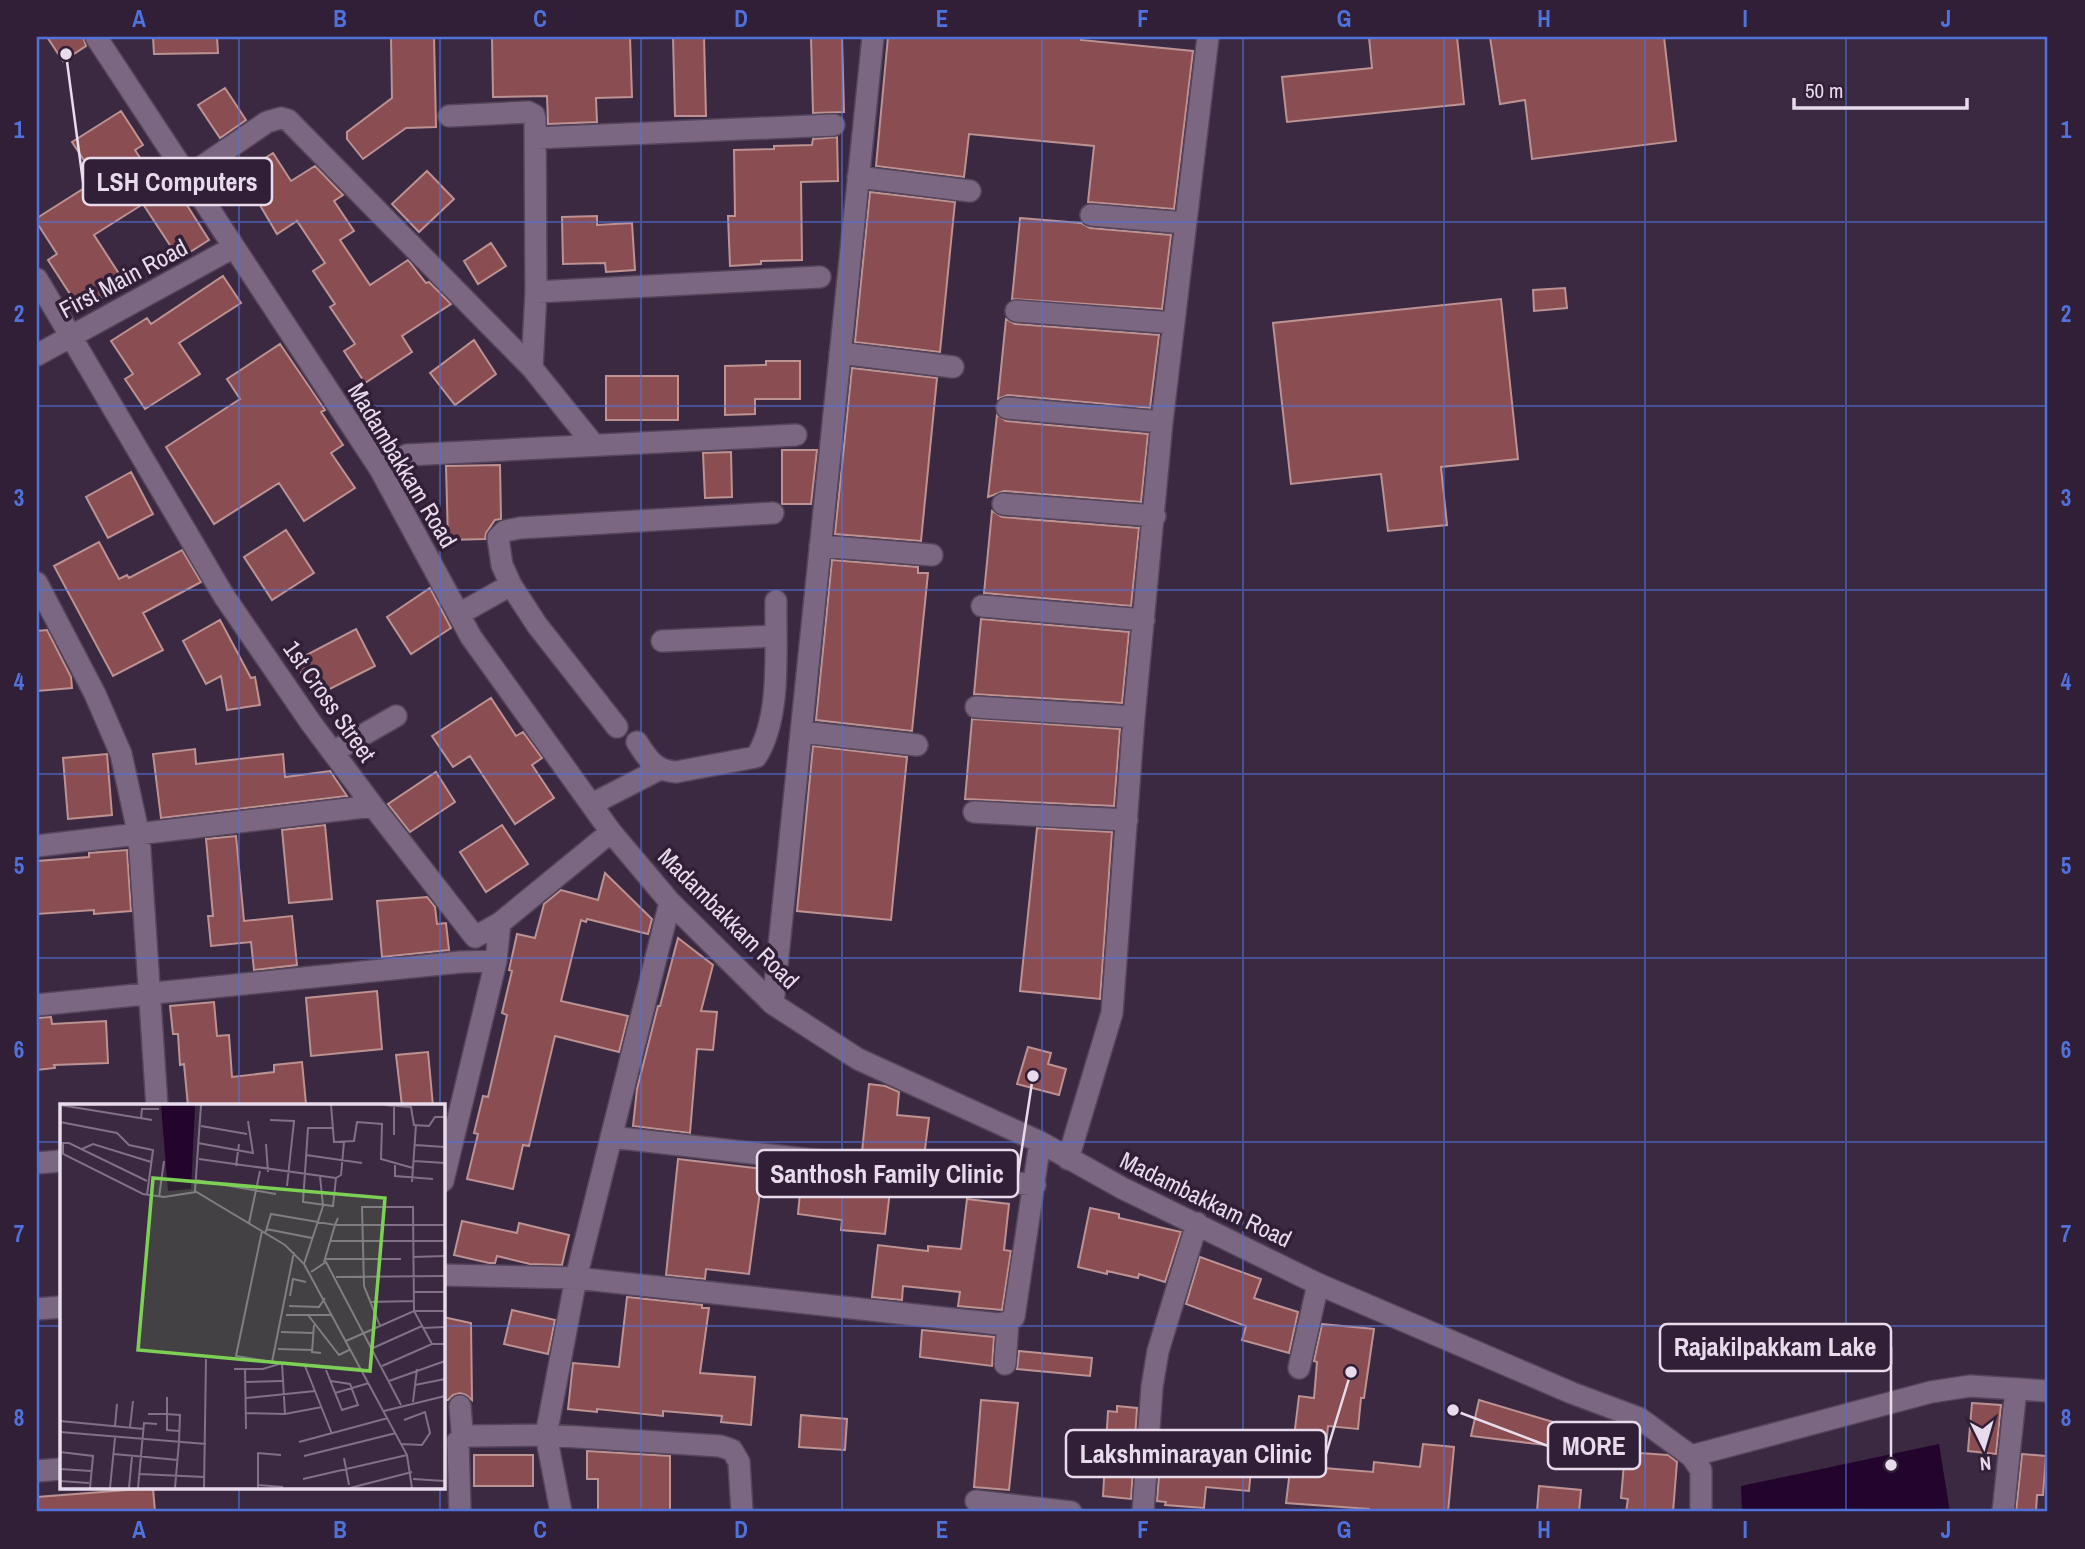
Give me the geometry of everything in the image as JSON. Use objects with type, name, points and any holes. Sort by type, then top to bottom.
[{"type":"street","name":"Madambakkam Road","points":[[96,37],[380,469],[471,637],[611,832],[670,902],[773,1004],[858,1059],[1040,1142],[1122,1188],[1318,1284],[1572,1393],[1639,1418],[1691,1456]]},
{"type":"street","points":[[773,1004],[873,37]]},
{"type":"street","points":[[1068,1159],[1112,1013],[1134,717],[1162,422],[1208,37]]},
{"type":"street","points":[[449,116],[528,112],[534,115],[536,292],[532,368]]},
{"type":"street","points":[[188,176],[267,122],[281,118],[288,120],[532,368],[594,445]]},
{"type":"street","points":[[536,138],[834,125]]},
{"type":"street","points":[[858,177],[970,191]]},
{"type":"street","points":[[1091,215],[1185,223]]},
{"type":"street","name":"First Main Road","points":[[37,355],[234,247]]},
{"type":"street","points":[[536,292],[820,277]]},
{"type":"street","name":"1st Cross Street","points":[[37,279],[224,596],[333,752],[475,937]]},
{"type":"street","points":[[1016,312],[1174,323]]},
{"type":"street","points":[[840,352],[953,368]]},
{"type":"street","points":[[1007,408],[1162,422]]},
{"type":"street","points":[[380,469],[407,455],[796,435]]},
{"type":"street","points":[[1003,504],[1155,516]]},
{"type":"street","points":[[618,727],[537,625],[511,585],[502,565],[498,538],[505,531],[520,528],[774,513]]},
{"type":"street","points":[[820,546],[932,555]]},
{"type":"street","points":[[37,583],[45,616],[95,694],[121,754],[139,836],[157,1104]]},
{"type":"street","points":[[459,614],[511,585]]},
{"type":"street","points":[[637,742],[646,757],[660,769],[676,772],[756,757],[767,732],[774,695],[776,601]]},
{"type":"street","points":[[982,606],[1144,620]]},
{"type":"street","points":[[662,641],[775,636]]},
{"type":"street","points":[[976,707],[1134,717]]},
{"type":"street","points":[[333,752],[396,716]]},
{"type":"street","points":[[802,732],[917,745]]},
{"type":"street","points":[[592,804],[660,769]]},
{"type":"street","points":[[37,846],[139,836],[373,806]]},
{"type":"street","points":[[974,812],[1127,820]]},
{"type":"street","points":[[461,962],[475,937],[500,923],[611,832]]},
{"type":"street","points":[[561,1512],[546,1435],[576,1278],[670,902]]},
{"type":"street","points":[[444,1171],[449,1123],[496,961],[500,923]]},
{"type":"street","points":[[37,1005],[461,962],[496,961]]},
{"type":"street","points":[[611,1138],[1035,1185]]},
{"type":"street","points":[[444,1275],[576,1278],[999,1324],[1008,1322],[1014,1317],[1040,1142]]},
{"type":"street","points":[[37,1163],[60,1161]]},
{"type":"street","points":[[1143,1512],[1152,1387],[1158,1351],[1198,1223]]},
{"type":"street","points":[[1299,1368],[1318,1284]]},
{"type":"street","points":[[37,1309],[60,1307]]},
{"type":"street","points":[[1005,1364],[1008,1322]]},
{"type":"street","points":[[1701,1512],[1701,1470],[1691,1456],[1931,1392],[1970,1386],[2048,1391]]},
{"type":"street","points":[[2003,1512],[2015,1389]]},
{"type":"street","points":[[460,1406],[457,1432],[460,1512]]},
{"type":"street","points":[[457,1432],[720,1446],[732,1450],[738,1462],[742,1512]]},
{"type":"street","points":[[37,1471],[60,1469]]},
{"type":"street","points":[[976,1501],[1071,1512]]},
{"type":"shaded area","points":[[1939,1444],[1950,1512],[1742,1512],[1741,1486]]},
{"type":"building","points":[[47,37],[83,37],[86,46],[63,61]]},
{"type":"building","points":[[153,37],[217,37],[218,53],[154,54]]},
{"type":"building","points":[[391,37],[434,37],[436,127],[406,128],[363,159],[347,139],[347,132],[392,98]]},
{"type":"building","points":[[492,37],[630,37],[632,97],[596,98],[597,122],[548,124],[547,96],[493,97]]},
{"type":"building","points":[[673,37],[704,37],[706,116],[675,116]]},
{"type":"building","points":[[811,37],[842,37],[844,112],[813,113]]},
{"type":"building","points":[[888,37],[1082,37],[1081,40],[1193,51],[1174,209],[1088,202],[1094,146],[969,134],[964,177],[876,166]]},
{"type":"building","points":[[1369,37],[1457,37],[1464,104],[1287,122],[1282,77],[1372,68]]},
{"type":"building","points":[[1490,37],[1664,37],[1676,141],[1532,159],[1525,100],[1500,104]]},
{"type":"building","points":[[225,88],[246,120],[220,138],[198,105]]},
{"type":"building","points":[[121,111],[143,145],[135,150],[166,198],[178,191],[209,240],[179,259],[143,204],[94,235],[125,283],[81,311],[48,260],[57,254],[37,223],[37,218],[97,180],[72,142]]},
{"type":"building","points":[[837,137],[838,181],[801,182],[802,260],[761,261],[761,264],[730,266],[728,216],[735,216],[734,150],[812,145],[813,139]]},
{"type":"building","points":[[273,153],[291,181],[315,166],[343,195],[334,201],[354,231],[340,240],[370,285],[408,260],[426,283],[429,282],[451,304],[402,336],[412,352],[365,383],[344,351],[355,344],[330,307],[335,304],[313,271],[325,263],[297,221],[277,234],[241,173]]},
{"type":"building","points":[[427,171],[454,199],[419,232],[392,204]]},
{"type":"building","points":[[870,192],[955,202],[940,352],[855,342]]},
{"type":"building","points":[[597,216],[597,225],[632,223],[635,270],[606,272],[605,263],[563,264],[562,217]]},
{"type":"building","points":[[1020,218],[1081,223],[1090,228],[1171,235],[1162,309],[1012,299]]},
{"type":"building","points":[[491,243],[506,266],[478,284],[464,261]]},
{"type":"building","points":[[223,276],[241,303],[179,343],[200,374],[145,409],[125,379],[133,374],[111,341],[147,318],[151,324]]},
{"type":"building","points":[[1565,288],[1567,308],[1534,311],[1533,290]]},
{"type":"building","points":[[1501,299],[1518,459],[1441,467],[1447,525],[1388,531],[1381,474],[1291,484],[1273,323]]},
{"type":"building","points":[[1006,319],[1015,324],[1159,335],[1150,408],[1008,395],[998,399]]},
{"type":"building","points":[[474,340],[496,374],[455,405],[430,373]]},
{"type":"building","points":[[280,344],[325,410],[321,412],[343,445],[331,453],[355,488],[304,521],[279,483],[214,524],[166,447],[240,399],[227,379]]},
{"type":"building","points":[[766,361],[800,361],[800,399],[755,399],[755,414],[725,415],[725,366],[766,365]]},
{"type":"building","points":[[852,368],[937,378],[921,541],[835,534]]},
{"type":"building","points":[[606,376],[678,376],[678,420],[606,420]]},
{"type":"building","points":[[997,415],[1006,421],[1148,434],[1141,502],[1004,491],[988,497]]},
{"type":"building","points":[[782,450],[817,450],[811,504],[782,504]]},
{"type":"building","points":[[731,452],[732,497],[705,498],[703,453]]},
{"type":"building","points":[[500,465],[501,519],[495,520],[485,539],[448,540],[446,466]]},
{"type":"building","points":[[131,472],[153,514],[108,538],[86,497]]},
{"type":"building","points":[[992,511],[1002,517],[1139,528],[1131,606],[984,593]]},
{"type":"building","points":[[286,530],[314,573],[272,600],[244,557]]},
{"type":"building","points":[[99,542],[119,579],[127,575],[129,578],[182,550],[201,582],[143,613],[163,650],[113,676],[54,566]]},
{"type":"building","points":[[832,560],[918,567],[918,573],[928,573],[912,731],[816,720]]},
{"type":"building","points":[[430,588],[451,628],[411,654],[387,617]]},
{"type":"building","points":[[981,619],[1129,632],[1122,703],[974,694]]},
{"type":"building","points":[[220,620],[251,678],[255,677],[260,705],[227,710],[221,676],[206,684],[183,641]]},
{"type":"building","points":[[356,629],[375,666],[314,697],[295,661]]},
{"type":"building","points":[[47,630],[71,677],[72,688],[37,691],[37,631]]},
{"type":"building","points":[[491,698],[516,736],[523,732],[542,758],[532,765],[554,798],[515,824],[470,756],[453,767],[432,736]]},
{"type":"building","points":[[972,719],[1120,729],[1114,806],[965,799]]},
{"type":"building","points":[[813,746],[907,757],[891,920],[797,911]]},
{"type":"building","points":[[195,749],[196,764],[283,754],[285,777],[330,771],[347,796],[161,818],[153,754]]},
{"type":"building","points":[[107,754],[112,815],[68,819],[63,758]]},
{"type":"building","points":[[436,772],[455,802],[410,832],[388,804]]},
{"type":"building","points":[[325,825],[332,899],[289,903],[282,830]]},
{"type":"building","points":[[502,825],[528,864],[486,892],[460,852]]},
{"type":"building","points":[[1037,828],[1112,832],[1100,999],[1020,991]]},
{"type":"building","points":[[236,836],[244,921],[292,916],[297,965],[254,970],[251,942],[211,946],[208,916],[213,916],[206,839]]},
{"type":"building","points":[[127,850],[131,911],[94,914],[94,910],[37,914],[37,861],[89,857],[89,853]]},
{"type":"building","points":[[605,873],[652,919],[648,934],[587,919],[586,922],[581,920],[561,1001],[628,1016],[619,1052],[555,1036],[529,1146],[523,1145],[513,1189],[467,1179],[478,1134],[474,1133],[483,1096],[488,1097],[507,1015],[502,1013],[517,934],[535,938],[544,904],[561,890],[598,900]]},
{"type":"building","points":[[427,897],[435,907],[437,924],[446,923],[449,950],[382,957],[377,901]]},
{"type":"building","points":[[678,938],[713,965],[701,1011],[717,1012],[713,1050],[697,1049],[690,1133],[633,1126],[637,1089]]},
{"type":"building","points":[[377,991],[382,1049],[311,1056],[306,998]]},
{"type":"building","points":[[214,1002],[217,1036],[229,1035],[232,1077],[274,1072],[274,1065],[302,1062],[306,1104],[188,1104],[184,1064],[180,1065],[178,1034],[173,1034],[170,1006]]},
{"type":"building","points":[[51,1017],[52,1024],[106,1021],[108,1063],[54,1065],[55,1068],[37,1070],[37,1018]]},
{"type":"building","points":[[1028,1047],[1051,1053],[1048,1064],[1066,1069],[1059,1095],[1017,1084]]},
{"type":"building","points":[[428,1052],[433,1104],[402,1104],[396,1055]]},
{"type":"building","points":[[869,1084],[885,1086],[899,1092],[897,1115],[929,1118],[924,1157],[862,1152]]},
{"type":"building","points":[[678,1159],[763,1169],[749,1274],[706,1269],[705,1279],[666,1275]]},
{"type":"building","points":[[802,1172],[891,1182],[885,1234],[841,1230],[842,1220],[798,1214]]},
{"type":"building","points":[[967,1199],[1009,1204],[1004,1250],[1011,1251],[1002,1310],[958,1306],[960,1292],[903,1286],[902,1300],[872,1297],[878,1245],[928,1251],[928,1246],[961,1249]]},
{"type":"building","points":[[1090,1208],[1119,1214],[1119,1218],[1181,1232],[1165,1282],[1139,1274],[1138,1278],[1078,1267]]},
{"type":"building","points":[[462,1221],[517,1233],[519,1223],[569,1235],[562,1265],[530,1264],[497,1256],[495,1263],[489,1263],[454,1255]]},
{"type":"building","points":[[1200,1257],[1261,1279],[1254,1298],[1298,1312],[1289,1353],[1242,1340],[1246,1326],[1186,1304]]},
{"type":"building","points":[[627,1297],[709,1308],[700,1373],[755,1377],[751,1425],[721,1422],[722,1416],[663,1411],[663,1416],[597,1409],[597,1412],[568,1409],[573,1363],[619,1367]]},
{"type":"building","points":[[512,1310],[555,1320],[548,1354],[504,1344]]},
{"type":"building","points":[[444,1317],[471,1323],[472,1400],[460,1393],[444,1400]]},
{"type":"building","points":[[1322,1324],[1374,1329],[1358,1429],[1328,1426],[1324,1468],[1373,1472],[1374,1462],[1420,1467],[1423,1444],[1454,1447],[1448,1512],[1369,1512],[1369,1509],[1286,1503],[1299,1396],[1314,1398],[1317,1362],[1314,1361]]},
{"type":"building","points":[[922,1330],[994,1337],[992,1366],[920,1357]]},
{"type":"building","points":[[1019,1351],[1092,1358],[1090,1376],[1017,1369]]},
{"type":"building","points":[[981,1400],[1018,1403],[1009,1490],[974,1487]]},
{"type":"building","points":[[1479,1400],[1560,1424],[1554,1446],[1471,1436]]},
{"type":"building","points":[[1972,1403],[2001,1405],[1996,1454],[1968,1451]]},
{"type":"building","points":[[1117,1406],[1137,1408],[1131,1499],[1103,1496],[1108,1411],[1117,1412]]},
{"type":"building","points":[[801,1415],[847,1419],[845,1450],[799,1447]]},
{"type":"building","points":[[1220,1433],[1254,1436],[1249,1491],[1206,1487],[1204,1508],[1165,1505],[1166,1502],[1157,1501],[1160,1463],[1216,1469]]},
{"type":"building","points":[[587,1451],[670,1456],[670,1512],[598,1512],[598,1479],[587,1479]]},
{"type":"building","points":[[1625,1452],[1668,1455],[1677,1462],[1673,1512],[1626,1512],[1628,1499],[1621,1498]]},
{"type":"building","points":[[2022,1454],[2046,1456],[2043,1495],[2037,1495],[2036,1512],[2016,1512]]},
{"type":"building","points":[[474,1455],[533,1455],[533,1486],[474,1486]]},
{"type":"building","points":[[1539,1486],[1581,1490],[1579,1512],[1537,1512]]},
{"type":"building","points":[[153,1490],[155,1512],[37,1512],[37,1497]]},
{"type":"place","name":"LSH Computers","points":[[66,54]]},
{"type":"place","name":"Santhosh Family Clinic","points":[[1033,1076]]},
{"type":"place","name":"Lakshminarayan Clinic","points":[[1351,1372]]},
{"type":"place","name":"MORE","points":[[1453,1410]]},
{"type":"place","name":"Rajakilpakkam Lake","points":[[1891,1465]]}]
